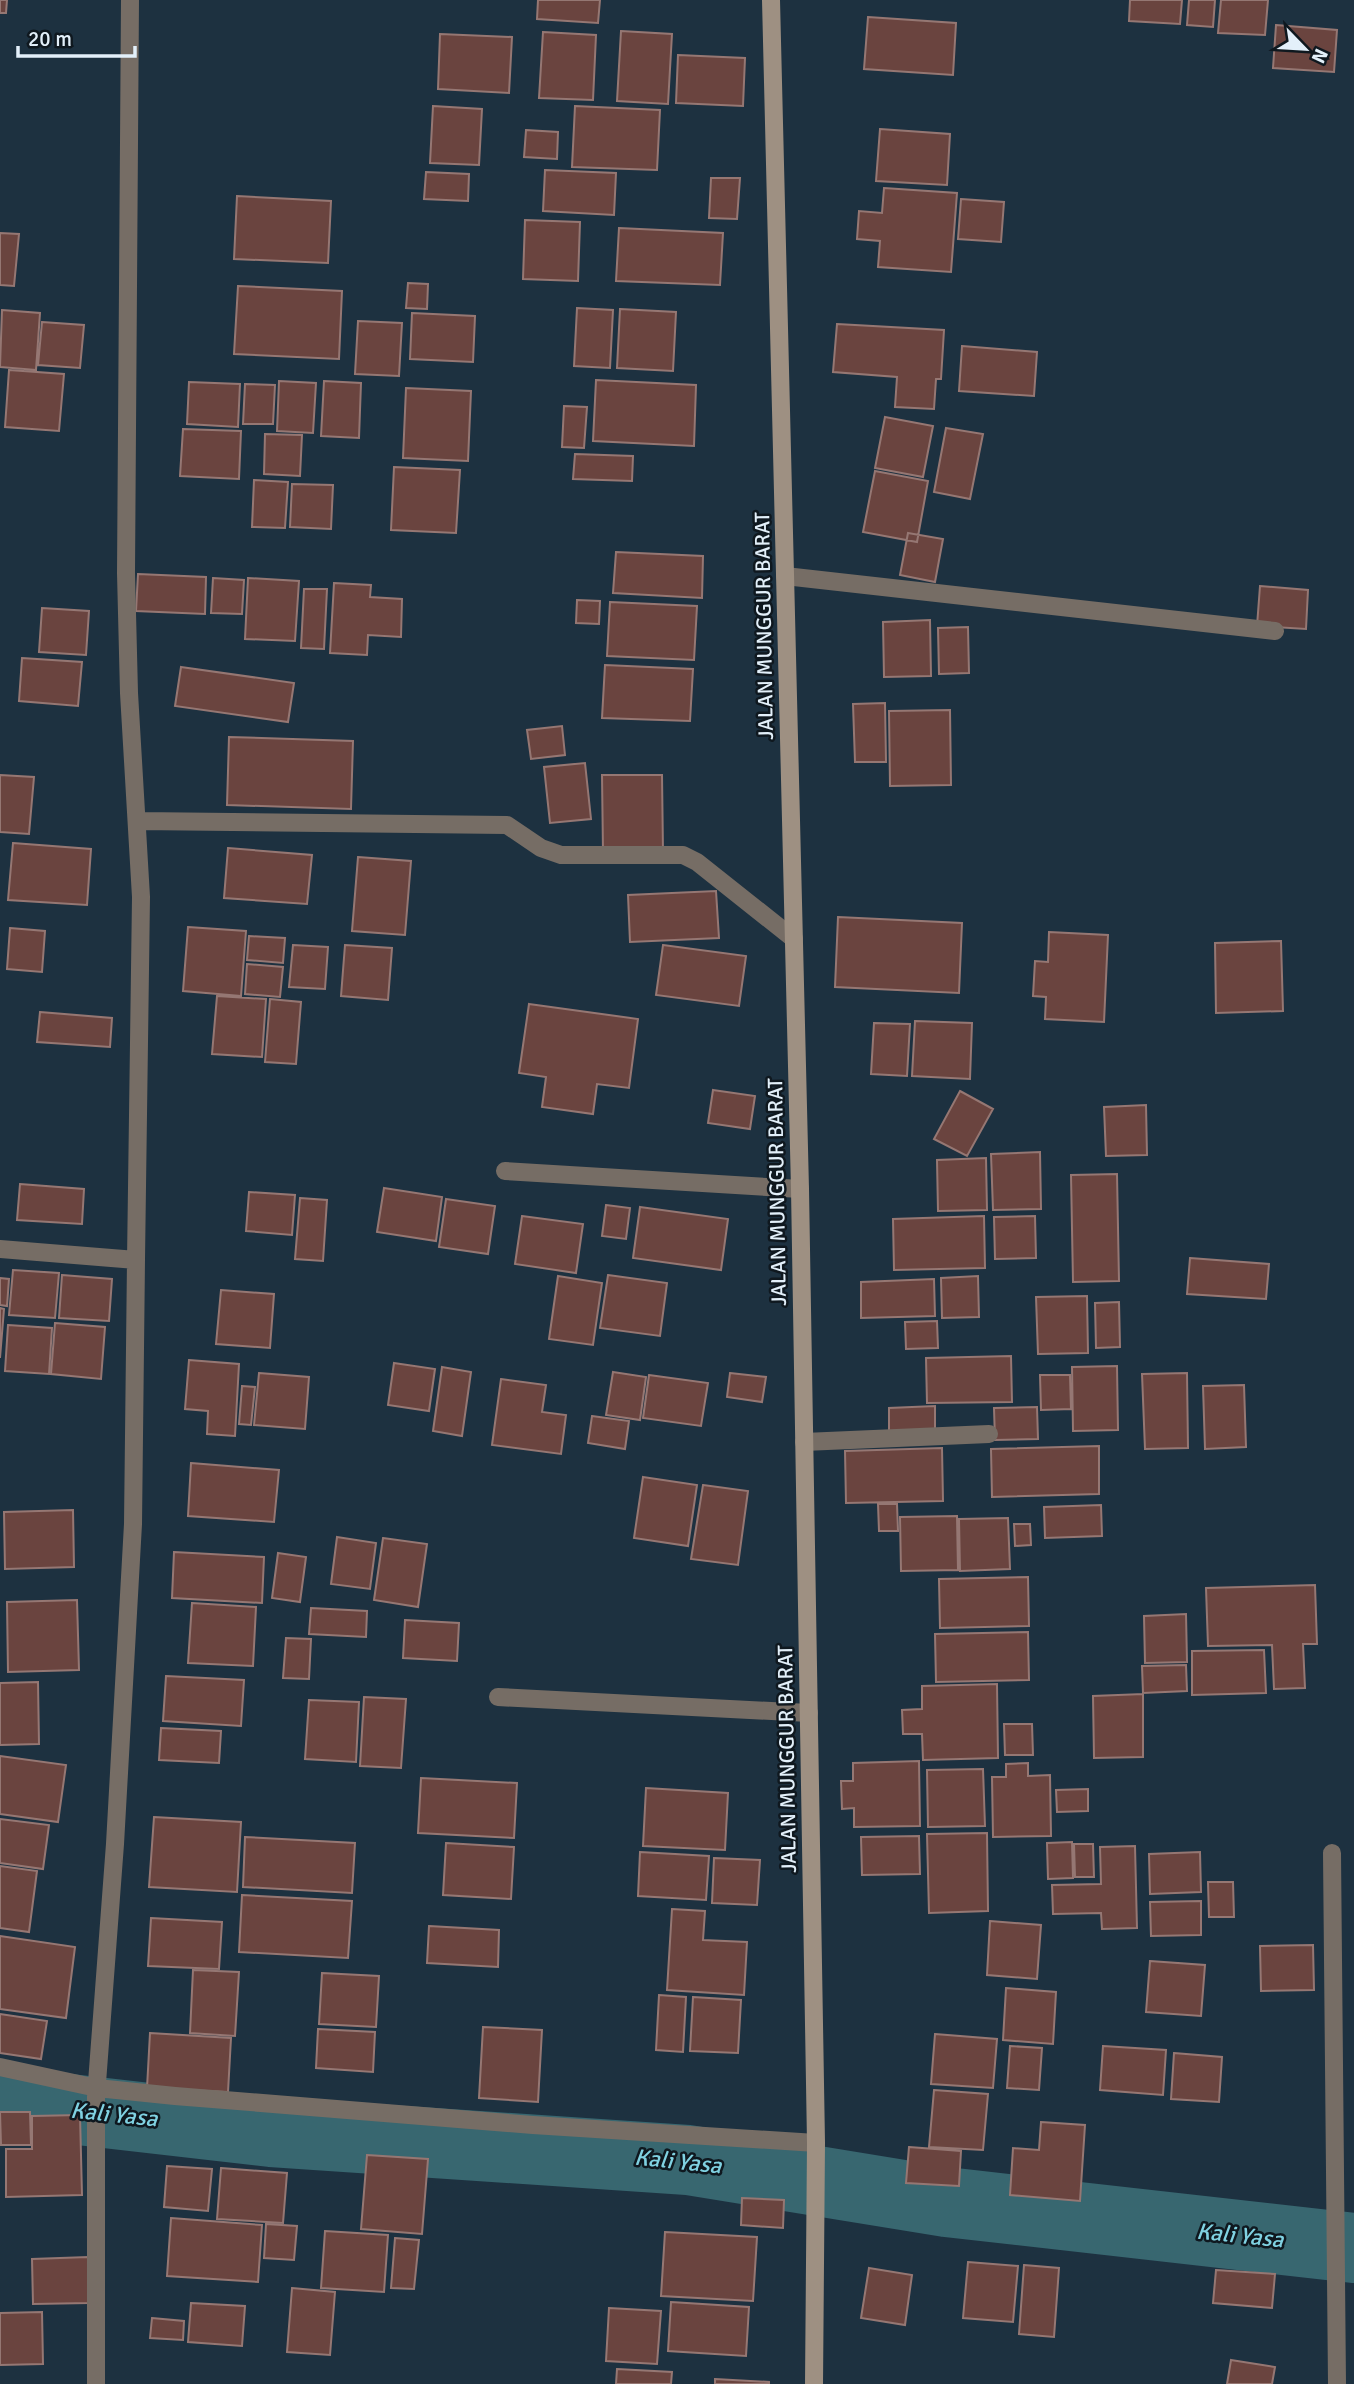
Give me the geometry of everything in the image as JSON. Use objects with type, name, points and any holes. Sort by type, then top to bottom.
[{"type":"street","points":[[96,2384],[95,2125],[132,1524],[136,1260],[141,897],[129,693],[126,573],[130,0]]},
{"type":"street","name":"JALAN MUNGGUR BARAT","points":[[771,0],[800,1189],[816,2151],[814,2384]]},
{"type":"street","points":[[785,576],[1275,631]]},
{"type":"street","points":[[138,821],[507,825],[541,848],[561,855],[683,855],[697,862],[794,939]]},
{"type":"street","points":[[505,1171],[800,1189]]},
{"type":"street","points":[[0,1250],[136,1260]]},
{"type":"street","points":[[804,1442],[989,1434]]},
{"type":"street","points":[[498,1697],[809,1713]]},
{"type":"street","points":[[1332,1853],[1337,2384]]},
{"type":"street","points":[[0,2067],[97,2092],[533,2125],[816,2151]]},
{"type":"building","points":[[0,0],[7,0],[6,13],[0,13]]},
{"type":"building","points":[[538,0],[600,0],[598,23],[537,19]]},
{"type":"building","points":[[1130,0],[1182,0],[1180,24],[1129,21]]},
{"type":"building","points":[[1189,0],[1215,0],[1213,27],[1187,25]]},
{"type":"building","points":[[1221,0],[1268,0],[1265,35],[1218,33]]},
{"type":"building","points":[[868,17],[956,23],[953,75],[864,69]]},
{"type":"building","points":[[1276,25],[1337,30],[1334,72],[1273,68]]},
{"type":"building","points":[[621,31],[672,34],[668,104],[617,101]]},
{"type":"building","points":[[543,32],[596,35],[593,100],[539,98]]},
{"type":"building","points":[[440,34],[512,37],[509,93],[438,89]]},
{"type":"building","points":[[678,55],[745,58],[743,106],[676,103]]},
{"type":"building","points":[[433,106],[482,109],[479,165],[430,163]]},
{"type":"building","points":[[575,106],[660,110],[657,170],[572,167]]},
{"type":"building","points":[[880,129],[950,134],[947,185],[876,181]]},
{"type":"building","points":[[526,130],[558,132],[557,159],[524,157]]},
{"type":"building","points":[[545,170],[616,173],[614,215],[543,211]]},
{"type":"building","points":[[426,172],[469,174],[468,201],[424,199]]},
{"type":"building","points":[[711,178],[740,178],[737,219],[709,218]]},
{"type":"building","points":[[884,188],[957,193],[951,272],[878,267],[880,241],[857,239],[859,211],[882,213]]},
{"type":"building","points":[[237,196],[331,201],[328,263],[234,259]]},
{"type":"building","points":[[961,199],[1004,202],[1001,242],[958,239]]},
{"type":"building","points":[[525,220],[580,222],[578,281],[523,279]]},
{"type":"building","points":[[619,228],[723,233],[720,285],[616,281]]},
{"type":"building","points":[[0,233],[19,234],[14,286],[0,285]]},
{"type":"building","points":[[408,283],[428,284],[427,309],[406,308]]},
{"type":"building","points":[[238,286],[342,291],[339,359],[234,354]]},
{"type":"building","points":[[577,308],[613,310],[610,368],[574,366]]},
{"type":"building","points":[[620,309],[676,312],[673,371],[617,368]]},
{"type":"building","points":[[2,310],[40,313],[36,370],[0,367]]},
{"type":"building","points":[[412,313],[475,316],[473,362],[410,359]]},
{"type":"building","points":[[358,321],[402,323],[399,376],[355,374]]},
{"type":"building","points":[[42,322],[84,325],[80,368],[38,365]]},
{"type":"building","points":[[837,324],[944,330],[941,379],[936,379],[934,409],[895,407],[897,377],[833,372]]},
{"type":"building","points":[[962,346],[1037,352],[1034,396],[959,391]]},
{"type":"building","points":[[9,370],[64,374],[59,431],[5,427]]},
{"type":"building","points":[[596,380],[696,385],[694,446],[593,441]]},
{"type":"building","points":[[279,381],[316,383],[313,433],[277,431]]},
{"type":"building","points":[[324,381],[361,383],[359,438],[321,436]]},
{"type":"building","points":[[189,382],[240,384],[238,427],[187,424]]},
{"type":"building","points":[[245,384],[275,385],[273,424],[243,424]]},
{"type":"building","points":[[406,388],[471,391],[468,461],[403,458]]},
{"type":"building","points":[[564,406],[587,407],[584,448],[562,447]]},
{"type":"building","points":[[885,417],[933,426],[923,477],[875,468]]},
{"type":"building","points":[[946,428],[983,434],[970,499],[934,492]]},
{"type":"building","points":[[183,429],[241,431],[239,479],[180,476]]},
{"type":"building","points":[[265,434],[302,435],[300,476],[264,474]]},
{"type":"building","points":[[575,454],[633,456],[632,481],[573,479]]},
{"type":"building","points":[[394,467],[460,470],[456,533],[391,530]]},
{"type":"building","points":[[875,471],[928,481],[917,542],[863,532]]},
{"type":"building","points":[[254,480],[288,482],[285,528],[252,527]]},
{"type":"building","points":[[292,484],[333,485],[331,529],[290,527]]},
{"type":"building","points":[[908,533],[943,539],[935,582],[900,575]]},
{"type":"building","points":[[616,552],[703,556],[702,598],[613,593]]},
{"type":"building","points":[[138,574],[206,577],[205,614],[136,611]]},
{"type":"building","points":[[213,578],[244,580],[242,614],[211,613]]},
{"type":"building","points":[[248,578],[299,581],[295,641],[245,639]]},
{"type":"building","points":[[334,583],[371,585],[370,597],[402,599],[401,637],[368,635],[367,655],[330,653]]},
{"type":"building","points":[[1260,586],[1308,590],[1306,629],[1257,626]]},
{"type":"building","points":[[304,589],[327,589],[324,649],[301,648]]},
{"type":"building","points":[[577,600],[600,601],[599,624],[576,623]]},
{"type":"building","points":[[610,602],[697,606],[694,660],[607,656]]},
{"type":"building","points":[[42,608],[89,611],[86,655],[39,652]]},
{"type":"building","points":[[930,620],[931,676],[884,677],[883,622]]},
{"type":"building","points":[[968,627],[969,673],[939,674],[938,628]]},
{"type":"building","points":[[22,658],[82,662],[78,706],[19,701]]},
{"type":"building","points":[[605,665],[693,669],[690,721],[602,718]]},
{"type":"building","points":[[181,667],[294,683],[288,722],[175,706]]},
{"type":"building","points":[[885,703],[886,762],[855,762],[853,704]]},
{"type":"building","points":[[950,710],[951,785],[890,786],[889,711]]},
{"type":"building","points":[[562,726],[565,755],[531,759],[527,730]]},
{"type":"building","points":[[229,737],[353,741],[351,809],[227,805]]},
{"type":"building","points":[[585,763],[591,819],[550,823],[544,767]]},
{"type":"building","points":[[0,775],[34,777],[29,834],[0,832]]},
{"type":"building","points":[[602,775],[662,775],[663,852],[603,852]]},
{"type":"building","points":[[13,843],[91,849],[87,905],[8,900]]},
{"type":"building","points":[[228,848],[312,855],[307,904],[224,898]]},
{"type":"building","points":[[358,857],[411,861],[405,935],[352,931]]},
{"type":"building","points":[[716,891],[719,938],[630,942],[628,895]]},
{"type":"building","points":[[838,917],[962,923],[959,993],[835,987]]},
{"type":"building","points":[[188,927],[246,931],[241,996],[183,991]]},
{"type":"building","points":[[10,928],[45,931],[42,972],[7,969]]},
{"type":"building","points":[[1049,932],[1108,935],[1104,1022],[1045,1019],[1046,997],[1033,996],[1035,961],[1048,962]]},
{"type":"building","points":[[249,936],[285,938],[283,963],[247,960]]},
{"type":"building","points":[[1281,941],[1283,1011],[1216,1013],[1215,943]]},
{"type":"building","points":[[293,945],[328,947],[325,989],[289,987]]},
{"type":"building","points":[[345,945],[392,948],[388,1000],[341,996]]},
{"type":"building","points":[[663,945],[746,956],[739,1006],[656,995]]},
{"type":"building","points":[[247,964],[283,967],[280,997],[245,994]]},
{"type":"building","points":[[217,996],[266,999],[262,1057],[212,1054]]},
{"type":"building","points":[[270,999],[301,1002],[296,1064],[265,1062]]},
{"type":"building","points":[[529,1004],[638,1019],[629,1088],[597,1084],[593,1114],[542,1107],[546,1077],[519,1073]]},
{"type":"building","points":[[40,1012],[112,1018],[110,1047],[37,1042]]},
{"type":"building","points":[[915,1021],[972,1023],[970,1079],[912,1076]]},
{"type":"building","points":[[874,1023],[910,1024],[907,1076],[871,1074]]},
{"type":"building","points":[[713,1090],[755,1096],[750,1129],[708,1123]]},
{"type":"building","points":[[960,1091],[993,1109],[967,1156],[934,1139]]},
{"type":"building","points":[[1146,1105],[1147,1155],[1106,1156],[1104,1107]]},
{"type":"building","points":[[1040,1152],[1041,1209],[993,1210],[991,1154]]},
{"type":"building","points":[[986,1158],[987,1210],[938,1211],[937,1160]]},
{"type":"building","points":[[1117,1174],[1119,1281],[1073,1282],[1071,1175]]},
{"type":"building","points":[[20,1184],[84,1189],[82,1224],[17,1220]]},
{"type":"building","points":[[384,1188],[442,1197],[436,1241],[377,1232]]},
{"type":"building","points":[[249,1192],[295,1195],[292,1235],[246,1231]]},
{"type":"building","points":[[300,1198],[327,1200],[323,1261],[295,1259]]},
{"type":"building","points":[[446,1199],[495,1206],[488,1254],[439,1247]]},
{"type":"building","points":[[606,1205],[630,1208],[626,1239],[602,1236]]},
{"type":"building","points":[[640,1207],[728,1219],[721,1270],[633,1258]]},
{"type":"building","points":[[522,1216],[583,1224],[576,1273],[515,1264]]},
{"type":"building","points":[[984,1216],[985,1268],[894,1270],[893,1219]]},
{"type":"building","points":[[1035,1216],[1036,1258],[995,1259],[994,1217]]},
{"type":"building","points":[[1190,1258],[1269,1264],[1266,1299],[1187,1294]]},
{"type":"building","points":[[13,1270],[59,1273],[55,1318],[9,1315]]},
{"type":"building","points":[[62,1275],[112,1279],[109,1321],[59,1318]]},
{"type":"building","points":[[608,1275],[667,1283],[660,1336],[600,1328]]},
{"type":"building","points":[[558,1276],[602,1283],[593,1345],[549,1339]]},
{"type":"building","points":[[978,1276],[979,1317],[942,1318],[941,1278]]},
{"type":"building","points":[[0,1278],[9,1279],[7,1306],[0,1305]]},
{"type":"building","points":[[934,1279],[935,1316],[861,1318],[861,1282]]},
{"type":"building","points":[[221,1290],[274,1294],[270,1348],[216,1344]]},
{"type":"building","points":[[1087,1296],[1088,1353],[1038,1354],[1036,1297]]},
{"type":"building","points":[[1119,1302],[1120,1347],[1096,1348],[1095,1303]]},
{"type":"building","points":[[0,1308],[4,1309],[0,1358]]},
{"type":"building","points":[[937,1321],[938,1348],[906,1349],[905,1322]]},
{"type":"building","points":[[55,1323],[105,1327],[101,1379],[51,1374]]},
{"type":"building","points":[[8,1325],[52,1328],[49,1374],[5,1371]]},
{"type":"building","points":[[1011,1356],[1012,1402],[927,1403],[926,1358]]},
{"type":"building","points":[[189,1360],[239,1364],[235,1436],[207,1434],[208,1411],[185,1409]]},
{"type":"building","points":[[394,1363],[435,1369],[429,1411],[388,1405]]},
{"type":"building","points":[[1117,1366],[1118,1430],[1073,1431],[1072,1367]]},
{"type":"building","points":[[442,1367],[471,1372],[462,1436],[433,1431]]},
{"type":"building","points":[[613,1372],[646,1377],[640,1420],[606,1415]]},
{"type":"building","points":[[259,1373],[309,1377],[305,1429],[254,1425]]},
{"type":"building","points":[[730,1373],[766,1377],[762,1402],[727,1397]]},
{"type":"building","points":[[1187,1373],[1188,1448],[1145,1449],[1142,1374]]},
{"type":"building","points":[[649,1375],[708,1383],[701,1426],[643,1418]]},
{"type":"building","points":[[1040,1375],[1070,1375],[1071,1409],[1041,1410]]},
{"type":"building","points":[[501,1379],[546,1385],[542,1412],[566,1415],[561,1454],[492,1445]]},
{"type":"building","points":[[1244,1385],[1246,1447],[1205,1449],[1203,1386]]},
{"type":"building","points":[[242,1386],[255,1387],[251,1425],[239,1424]]},
{"type":"building","points":[[935,1406],[935,1432],[889,1434],[889,1408]]},
{"type":"building","points":[[1037,1407],[1038,1439],[995,1440],[994,1408]]},
{"type":"building","points":[[592,1416],[629,1421],[625,1449],[588,1443]]},
{"type":"building","points":[[1099,1446],[1099,1494],[992,1497],[991,1449]]},
{"type":"building","points":[[942,1448],[943,1501],[846,1503],[845,1451]]},
{"type":"building","points":[[191,1463],[279,1470],[274,1522],[188,1516]]},
{"type":"building","points":[[643,1477],[697,1485],[688,1546],[634,1538]]},
{"type":"building","points":[[703,1485],[748,1491],[738,1565],[691,1559]]},
{"type":"building","points":[[878,1504],[897,1504],[898,1531],[879,1531]]},
{"type":"building","points":[[1101,1505],[1102,1536],[1045,1538],[1044,1507]]},
{"type":"building","points":[[73,1510],[74,1567],[5,1569],[4,1512]]},
{"type":"building","points":[[957,1516],[958,1570],[901,1571],[900,1517]]},
{"type":"building","points":[[1008,1518],[1010,1569],[960,1571],[959,1519]]},
{"type":"building","points":[[1014,1524],[1030,1524],[1031,1545],[1015,1546]]},
{"type":"building","points":[[337,1537],[376,1543],[370,1589],[331,1584]]},
{"type":"building","points":[[383,1538],[427,1544],[418,1607],[374,1600]]},
{"type":"building","points":[[174,1552],[264,1557],[262,1603],[172,1598]]},
{"type":"building","points":[[278,1553],[306,1557],[300,1602],[272,1598]]},
{"type":"building","points":[[1028,1577],[1029,1626],[940,1628],[939,1579]]},
{"type":"building","points":[[1315,1585],[1317,1644],[1303,1644],[1305,1688],[1274,1689],[1272,1645],[1208,1646],[1206,1588]]},
{"type":"building","points":[[77,1600],[79,1670],[8,1672],[7,1602]]},
{"type":"building","points":[[192,1603],[256,1607],[253,1666],[188,1663]]},
{"type":"building","points":[[311,1608],[367,1611],[366,1637],[309,1634]]},
{"type":"building","points":[[1186,1614],[1187,1662],[1145,1663],[1144,1616]]},
{"type":"building","points":[[405,1620],[459,1623],[457,1661],[403,1658]]},
{"type":"building","points":[[1028,1632],[1029,1680],[936,1682],[935,1634]]},
{"type":"building","points":[[286,1638],[311,1639],[309,1679],[283,1678]]},
{"type":"building","points":[[1264,1650],[1266,1693],[1192,1695],[1192,1651]]},
{"type":"building","points":[[1186,1665],[1187,1691],[1143,1693],[1142,1666]]},
{"type":"building","points":[[166,1676],[244,1680],[241,1726],[163,1721]]},
{"type":"building","points":[[38,1682],[39,1744],[0,1745],[0,1683]]},
{"type":"building","points":[[997,1684],[998,1758],[923,1760],[922,1734],[903,1734],[902,1710],[922,1709],[922,1686]]},
{"type":"building","points":[[1143,1694],[1143,1757],[1094,1758],[1093,1696]]},
{"type":"building","points":[[364,1697],[406,1699],[401,1768],[360,1766]]},
{"type":"building","points":[[309,1700],[359,1702],[356,1762],[305,1759]]},
{"type":"building","points":[[1004,1724],[1032,1724],[1033,1755],[1005,1755]]},
{"type":"building","points":[[161,1728],[221,1731],[219,1763],[159,1760]]},
{"type":"building","points":[[0,1756],[66,1765],[58,1822],[0,1814]]},
{"type":"building","points":[[919,1761],[920,1826],[854,1827],[854,1808],[842,1809],[841,1781],[853,1781],[853,1763]]},
{"type":"building","points":[[1028,1763],[1028,1776],[1050,1775],[1051,1836],[993,1837],[992,1777],[1006,1777],[1006,1764]]},
{"type":"building","points":[[983,1769],[985,1826],[928,1827],[927,1770]]},
{"type":"building","points":[[421,1778],[517,1783],[514,1838],[418,1833]]},
{"type":"building","points":[[646,1788],[728,1793],[725,1850],[643,1846]]},
{"type":"building","points":[[1088,1789],[1088,1811],[1057,1812],[1056,1790]]},
{"type":"building","points":[[154,1817],[241,1822],[237,1892],[149,1887]]},
{"type":"building","points":[[0,1819],[49,1825],[43,1869],[0,1863]]},
{"type":"building","points":[[987,1833],[988,1911],[929,1913],[927,1834]]},
{"type":"building","points":[[919,1836],[920,1874],[862,1875],[861,1837]]},
{"type":"building","points":[[245,1837],[355,1843],[352,1893],[243,1887]]},
{"type":"building","points":[[1072,1842],[1073,1878],[1048,1879],[1047,1843]]},
{"type":"building","points":[[446,1843],[514,1847],[511,1899],[443,1895]]},
{"type":"building","points":[[1074,1844],[1093,1844],[1094,1877],[1075,1877]]},
{"type":"building","points":[[1135,1846],[1137,1928],[1102,1929],[1101,1913],[1053,1914],[1052,1885],[1101,1884],[1100,1847]]},
{"type":"building","points":[[640,1852],[709,1856],[706,1900],[638,1896]]},
{"type":"building","points":[[1200,1852],[1201,1892],[1150,1894],[1149,1854]]},
{"type":"building","points":[[714,1858],[760,1860],[757,1905],[712,1903]]},
{"type":"building","points":[[0,1866],[37,1871],[29,1932],[0,1928]]},
{"type":"building","points":[[1208,1882],[1233,1882],[1234,1917],[1209,1917]]},
{"type":"building","points":[[242,1895],[352,1901],[348,1958],[239,1952]]},
{"type":"building","points":[[1201,1901],[1201,1935],[1151,1936],[1150,1902]]},
{"type":"building","points":[[672,1909],[705,1911],[703,1940],[747,1942],[744,1995],[667,1990]]},
{"type":"building","points":[[151,1918],[222,1922],[219,1969],[148,1966]]},
{"type":"building","points":[[990,1921],[1041,1925],[1037,1979],[987,1975]]},
{"type":"building","points":[[429,1926],[499,1930],[498,1967],[427,1963]]},
{"type":"building","points":[[0,1936],[75,1947],[66,2018],[0,2009]]},
{"type":"building","points":[[1313,1945],[1314,1990],[1261,1991],[1260,1946]]},
{"type":"building","points":[[1150,1961],[1205,1965],[1201,2016],[1146,2012]]},
{"type":"building","points":[[193,1970],[239,1972],[235,2036],[190,2033]]},
{"type":"building","points":[[322,1973],[379,1976],[376,2027],[319,2024]]},
{"type":"building","points":[[1006,1988],[1056,1992],[1053,2044],[1003,2040]]},
{"type":"building","points":[[659,1995],[686,1997],[683,2052],[656,2050]]},
{"type":"building","points":[[693,1997],[741,2000],[738,2053],[690,2051]]},
{"type":"building","points":[[0,2014],[47,2021],[41,2059],[0,2053]]},
{"type":"building","points":[[483,2027],[542,2030],[538,2102],[479,2098]]},
{"type":"building","points":[[318,2029],[375,2032],[373,2072],[316,2068]]},
{"type":"building","points":[[150,2033],[231,2038],[228,2092],[147,2088]]},
{"type":"building","points":[[935,2034],[997,2039],[993,2088],[931,2084]]},
{"type":"building","points":[[1010,2046],[1042,2048],[1039,2090],[1007,2088]]},
{"type":"building","points":[[1103,2046],[1166,2050],[1163,2095],[1100,2090]]},
{"type":"building","points":[[1174,2053],[1222,2057],[1219,2102],[1171,2099]]},
{"type":"building","points":[[934,2090],[988,2094],[983,2150],[929,2147]]},
{"type":"building","points":[[0,2112],[30,2112],[31,2145],[1,2145]]},
{"type":"building","points":[[80,2115],[82,2195],[6,2197],[6,2149],[32,2149],[32,2116]]},
{"type":"building","points":[[1041,2122],[1085,2125],[1080,2201],[1010,2195],[1013,2148],[1039,2150]]},
{"type":"building","points":[[909,2147],[961,2151],[959,2186],[906,2183]]},
{"type":"building","points":[[367,2155],[428,2159],[422,2234],[361,2229]]},
{"type":"building","points":[[167,2166],[212,2169],[208,2211],[164,2207]]},
{"type":"building","points":[[221,2168],[287,2173],[283,2223],[217,2219]]},
{"type":"building","points":[[742,2198],[784,2200],[783,2228],[741,2225]]},
{"type":"building","points":[[171,2218],[262,2225],[258,2282],[167,2276]]},
{"type":"building","points":[[266,2224],[297,2226],[294,2260],[264,2258]]},
{"type":"building","points":[[325,2231],[388,2235],[384,2292],[321,2288]]},
{"type":"building","points":[[665,2232],[757,2237],[753,2301],[661,2296]]},
{"type":"building","points":[[395,2238],[419,2240],[414,2289],[391,2288]]},
{"type":"building","points":[[88,2257],[89,2303],[33,2304],[32,2259]]},
{"type":"building","points":[[968,2262],[1018,2266],[1013,2322],[963,2318]]},
{"type":"building","points":[[1024,2265],[1059,2268],[1054,2337],[1019,2334]]},
{"type":"building","points":[[869,2268],[912,2275],[905,2325],[861,2318]]},
{"type":"building","points":[[1216,2270],[1275,2274],[1272,2308],[1213,2303]]},
{"type":"building","points":[[292,2288],[335,2292],[330,2355],[287,2352]]},
{"type":"building","points":[[671,2302],[749,2307],[746,2356],[668,2351]]},
{"type":"building","points":[[191,2303],[245,2306],[242,2346],[188,2342]]},
{"type":"building","points":[[609,2308],[661,2311],[657,2364],[606,2361]]},
{"type":"building","points":[[42,2312],[43,2364],[0,2365],[0,2313]]},
{"type":"building","points":[[152,2318],[184,2321],[183,2340],[150,2338]]},
{"type":"building","points":[[1231,2360],[1275,2367],[1272,2384],[1227,2384]]},
{"type":"building","points":[[617,2369],[672,2372],[671,2384],[616,2384]]},
{"type":"building","points":[[715,2379],[769,2382],[769,2384],[715,2384]]},
{"type":"waterway","name":"Kali Yasa","points":[[0,2101],[271,2132],[688,2160],[946,2202],[1354,2248]]}]
